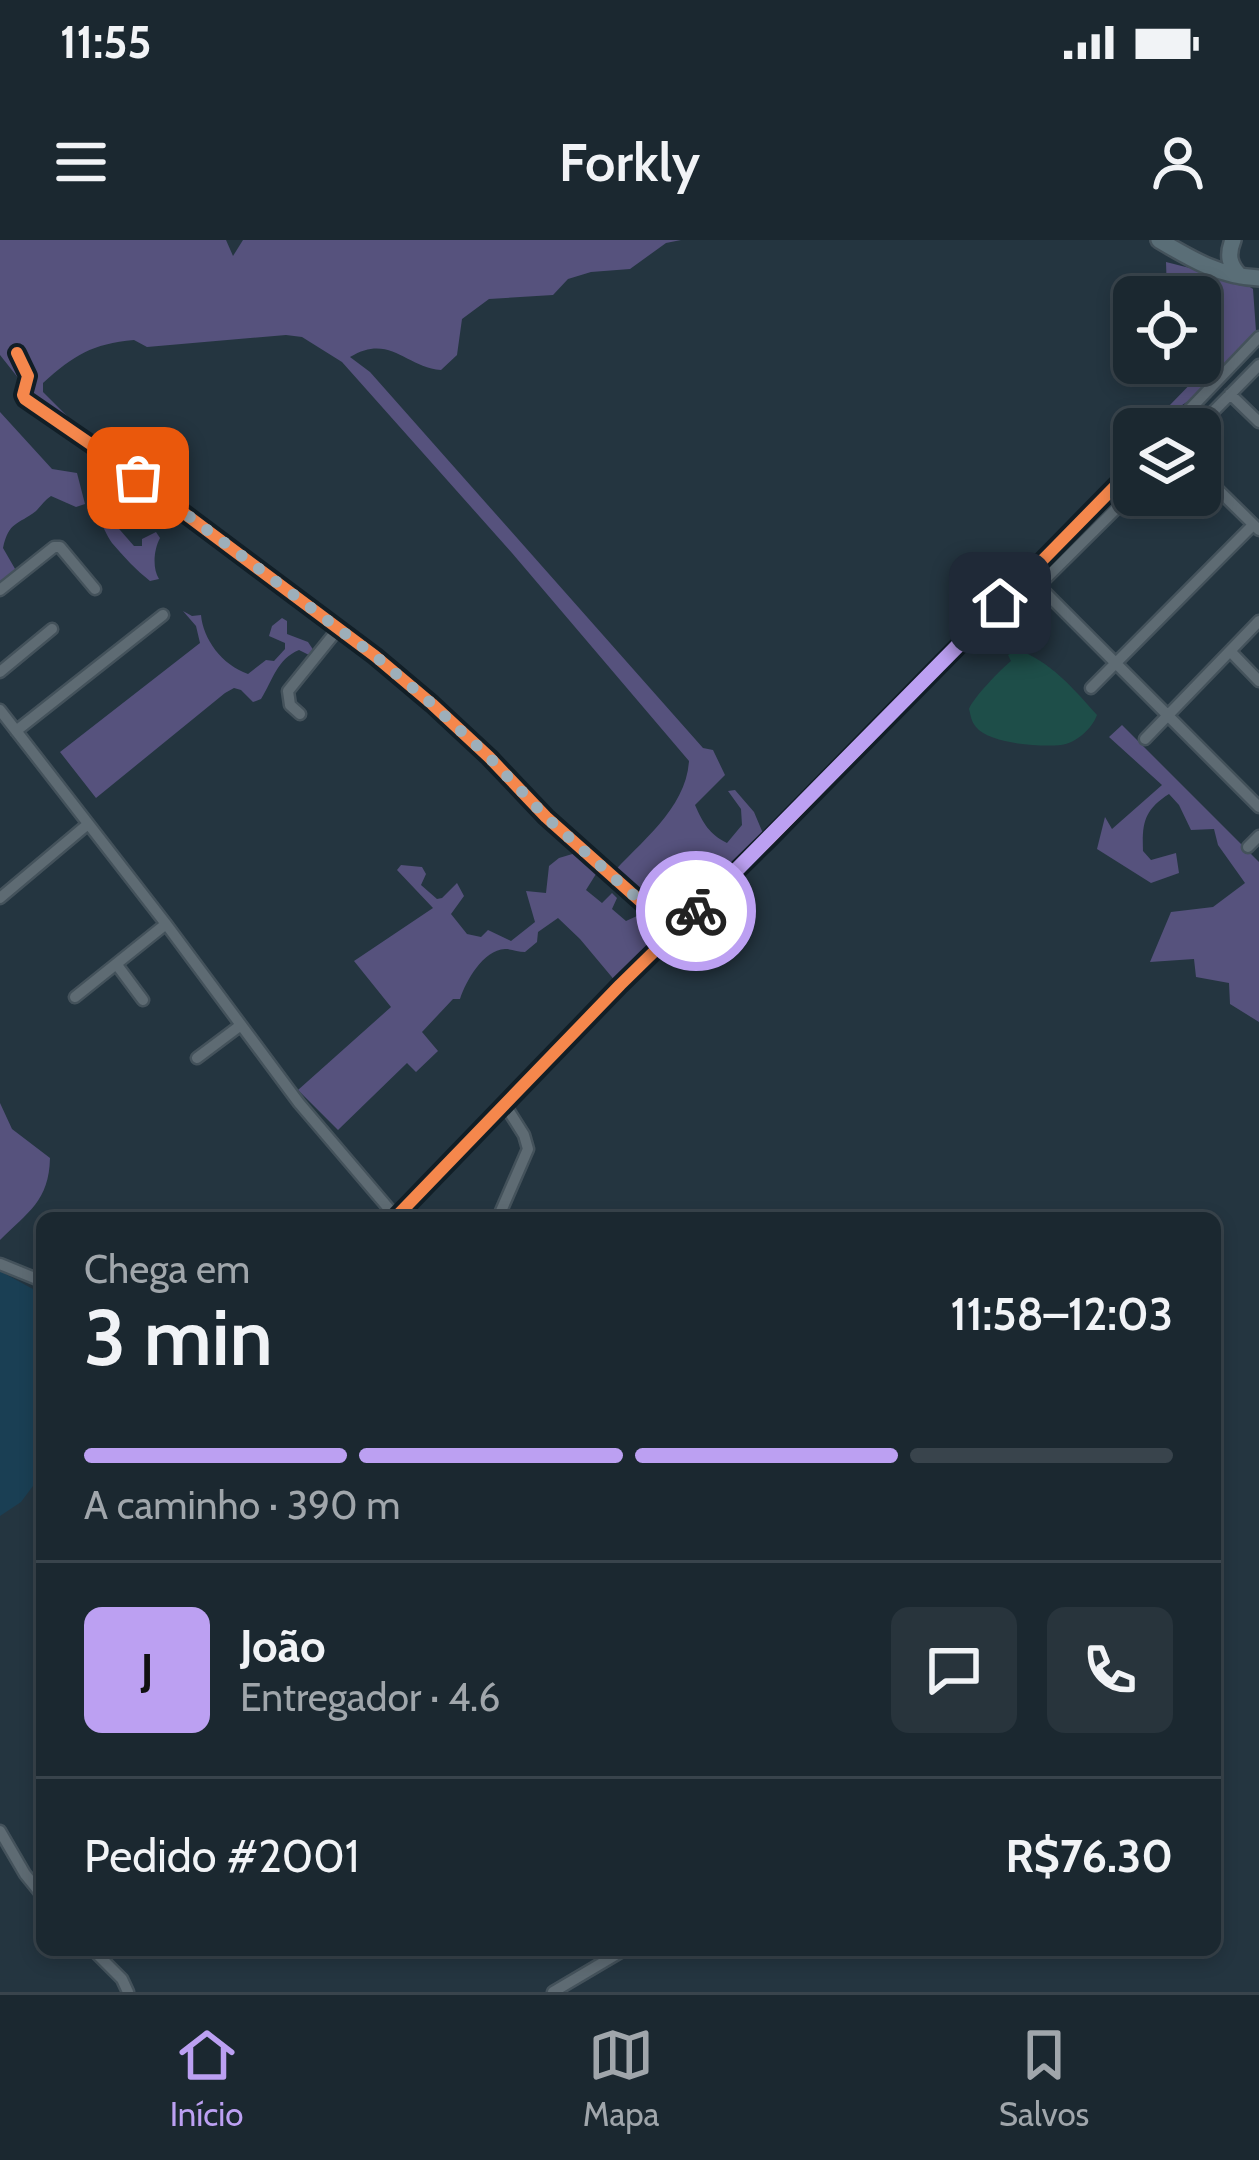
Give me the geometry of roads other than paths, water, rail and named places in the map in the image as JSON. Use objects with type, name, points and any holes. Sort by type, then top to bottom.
[{"type":"highway","points":[[1159,240],[1211,269],[1259,278]]},
{"type":"highway","points":[[1233,240],[1229,257],[1240,276]]},
{"type":"street","points":[[1240,276],[1259,288]]},
{"type":"street","points":[[1192,408],[1259,337]]},
{"type":"street","points":[[17,353],[28,376],[25,399],[105,454],[432,704],[558,828],[675,932]]},
{"type":"street","points":[[1217,408],[1259,365]]},
{"type":"street","points":[[1231,394],[1259,422]]},
{"type":"street","points":[[402,1212],[1113,488]]},
{"type":"street","points":[[1091,688],[1256,528],[1221,493]]},
{"type":"street","points":[[1013,611],[1113,512]]},
{"type":"street","points":[[0,590],[54,547],[60,547],[95,589]]},
{"type":"street","points":[[1028,574],[1259,807]]},
{"type":"street","points":[[16,731],[163,615]]},
{"type":"street","points":[[1145,739],[1259,621]]},
{"type":"street","points":[[0,672],[52,628]]},
{"type":"street","points":[[300,715],[290,705],[288,691],[338,629]]},
{"type":"street","points":[[1230,651],[1259,681]]},
{"type":"street","points":[[0,710],[332,1145],[391,1212]]},
{"type":"street","points":[[0,898],[88,824]]},
{"type":"street","points":[[1247,847],[1259,836]]},
{"type":"street","points":[[75,997],[166,924]]},
{"type":"street","points":[[117,965],[143,1000]]},
{"type":"street","points":[[197,1058],[241,1025]]},
{"type":"street","points":[[501,1212],[528,1149],[505,1105]]},
{"type":"street","points":[[0,1264],[36,1279]]},
{"type":"street","points":[[0,1831],[36,1888]]},
{"type":"street","points":[[99,1956],[128,1992]]},
{"type":"street","points":[[553,1992],[614,1956]]}]
